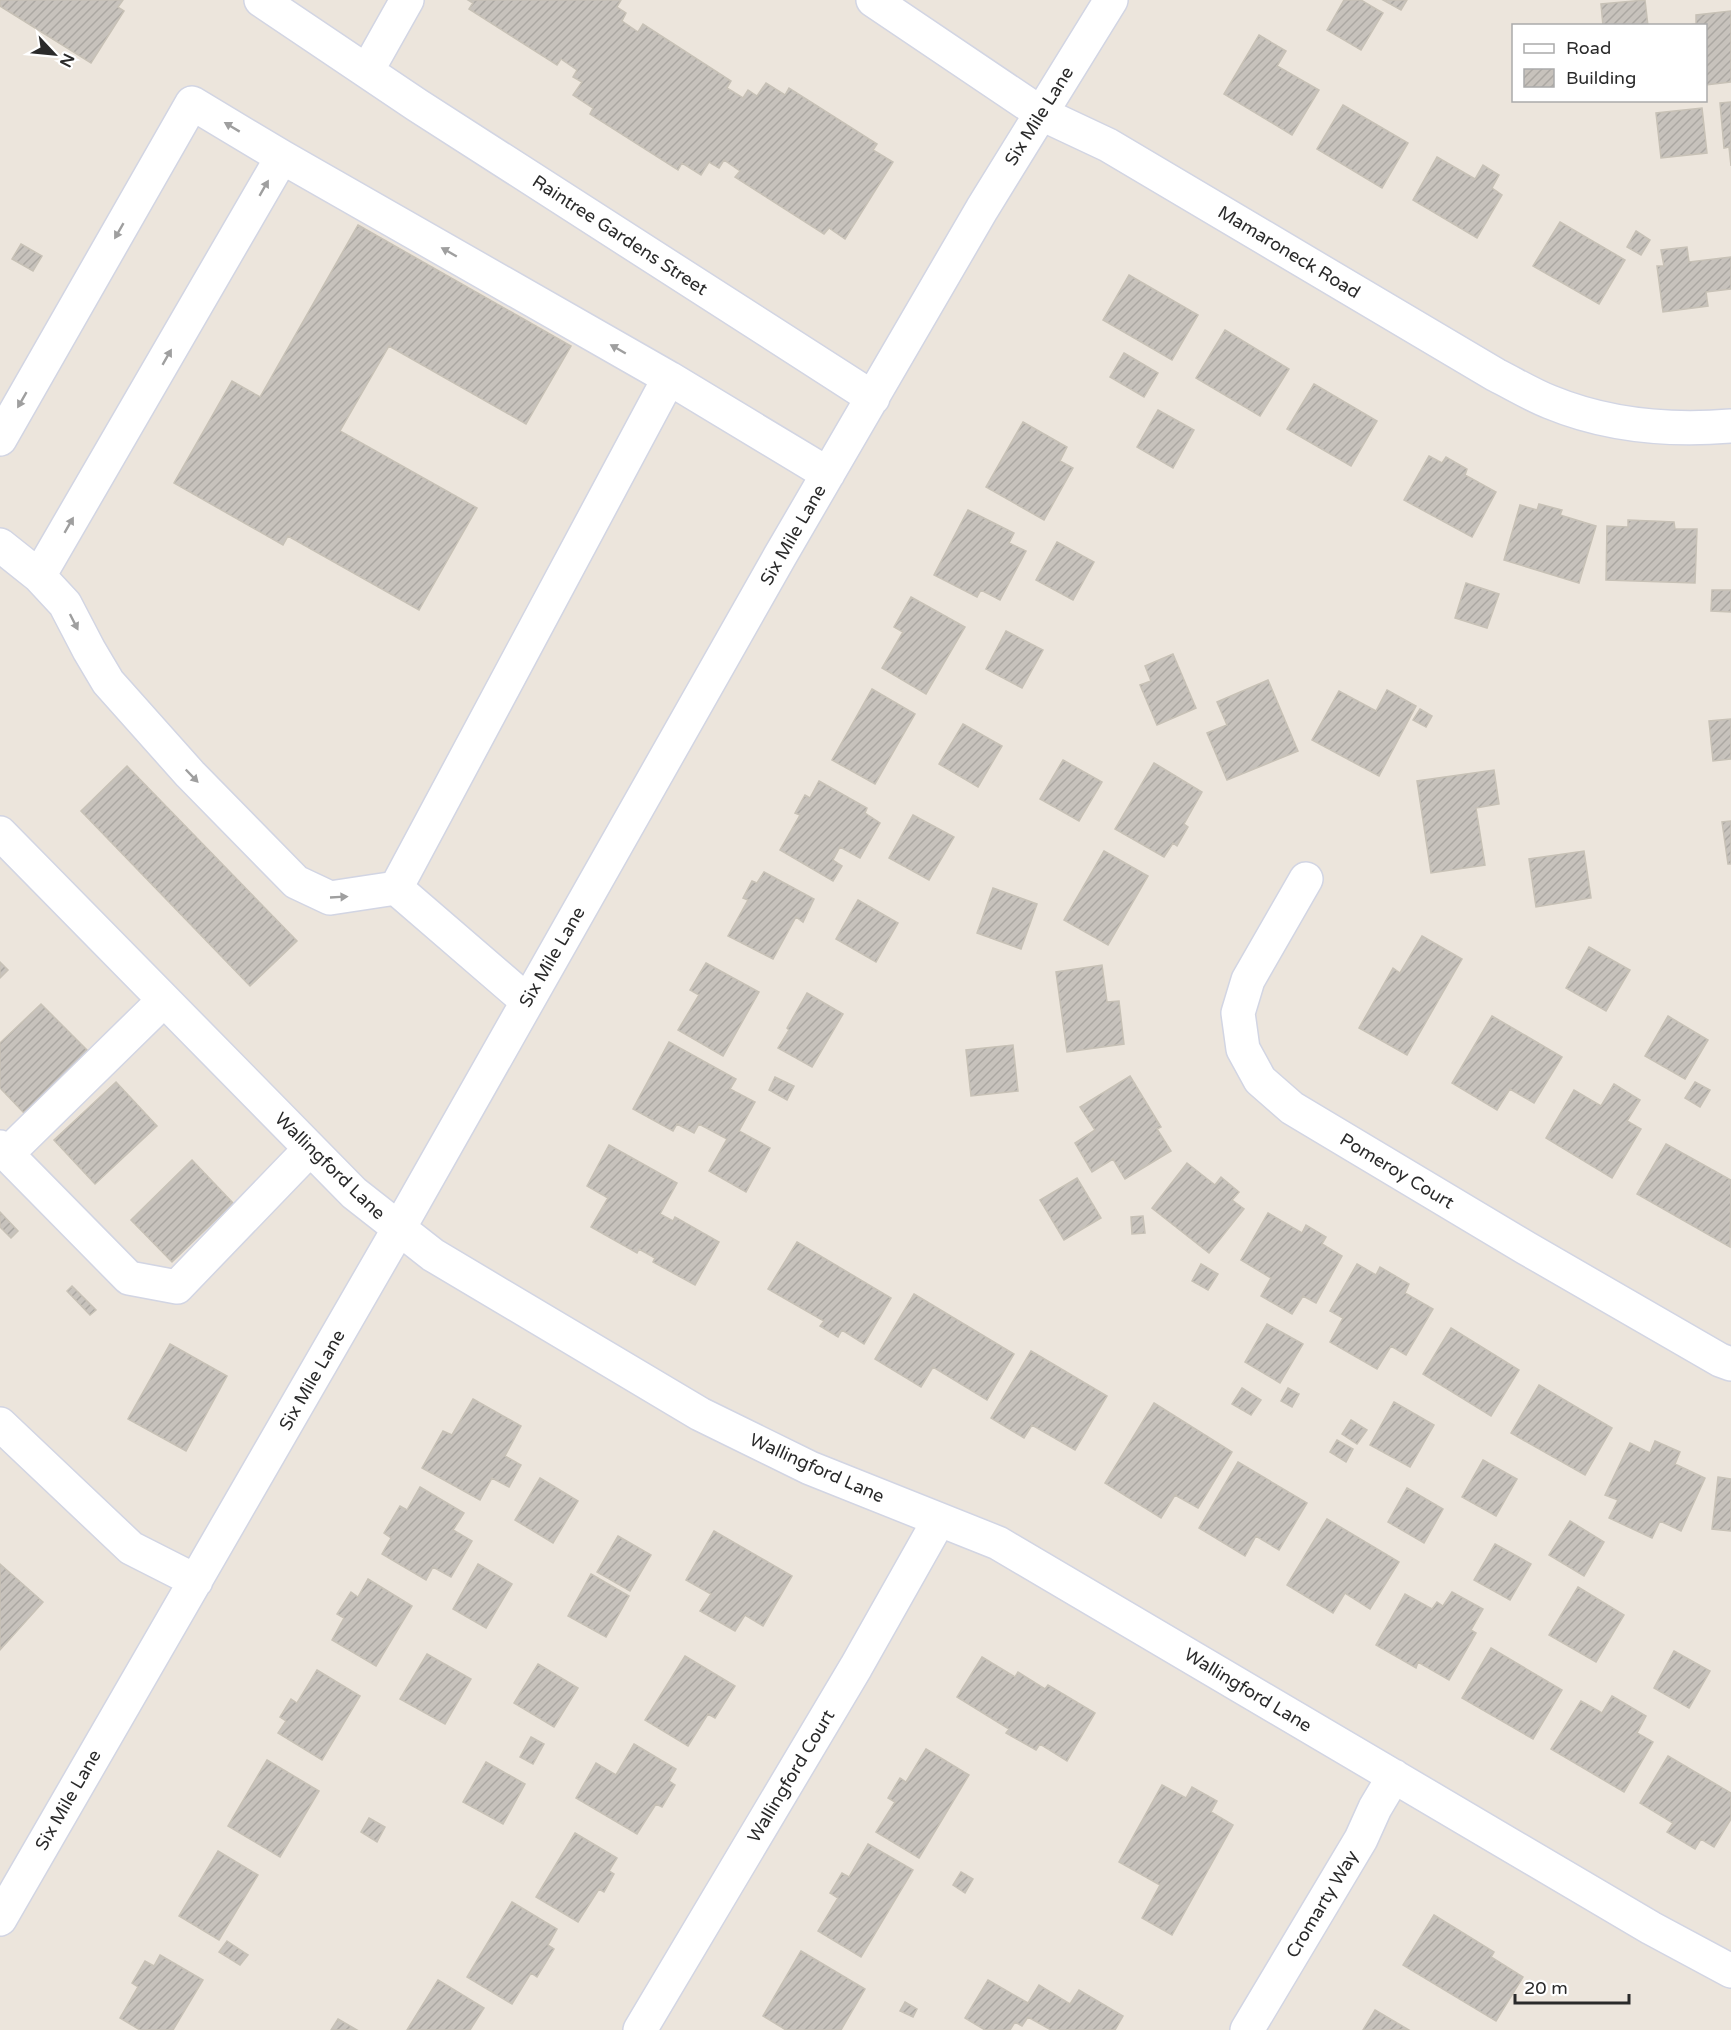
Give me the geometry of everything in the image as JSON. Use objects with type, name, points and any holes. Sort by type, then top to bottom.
[{"type":"street","name":"Raintree Gardens Street","points":[[261,0],[417,105],[873,399]]},
{"type":"street","points":[[367,71],[407,0]]},
{"type":"street","name":"Mamaroneck Road","points":[[873,0],[1042,114],[1108,145],[1496,375],[1549,402],[1592,417],[1637,426],[1692,429],[1731,426]]},
{"type":"street","name":"Six Mile Lane","points":[[0,1918],[398,1230],[828,474],[982,209],[1111,0]]},
{"type":"street","points":[[0,439],[192,103],[282,157],[669,378],[828,474]]},
{"type":"street","points":[[39,576],[282,157]]},
{"type":"street","points":[[396,888],[669,378]]},
{"type":"street","points":[[0,545],[39,576],[65,604],[108,682],[190,774],[296,882],[330,898],[396,888],[527,1001]]},
{"type":"street","name":"Wallingford Lane","points":[[2,839],[354,1193],[398,1230],[433,1255],[700,1414],[810,1468],[998,1543],[1651,1929],[1731,1971]]},
{"type":"street","name":"Pomeroy Court","points":[[1306,879],[1248,980],[1238,1013],[1243,1049],[1260,1080],[1292,1108],[1526,1248],[1720,1360],[1731,1364]]},
{"type":"street","points":[[164,1000],[3,1151],[129,1278],[177,1287],[310,1149]]},
{"type":"street","points":[[0,1424],[131,1548],[196,1581]]},
{"type":"street","name":"Wallingford Court","points":[[640,2030],[856,1667],[939,1520]]},
{"type":"street","name":"Cromarty Way","points":[[1247,2030],[1361,1839],[1394,1776]]},
{"type":"building","points":[[0,0],[123,0],[118,7],[124,11],[91,63],[0,6]]},
{"type":"building","points":[[468,0],[621,0],[617,7],[626,13],[622,21],[638,32],[643,24],[731,81],[727,88],[743,98],[748,90],[757,96],[766,83],[785,95],[789,88],[877,144],[873,150],[893,162],[845,239],[829,228],[824,234],[735,177],[740,171],[724,160],[719,168],[709,162],[701,175],[682,163],[678,170],[590,114],[593,108],[573,95],[582,82],[573,77],[577,70],[561,59],[557,65],[469,9],[473,3]]},
{"type":"building","points":[[1344,0],[1361,0],[1383,13],[1361,50],[1327,30]]},
{"type":"building","points":[[1383,0],[1407,0],[1401,10]]},
{"type":"building","points":[[1645,0],[1648,24],[1603,24],[1601,4]]},
{"type":"building","points":[[1731,11],[1731,82],[1707,85],[1707,24],[1696,24],[1696,15]]},
{"type":"building","points":[[1259,35],[1286,51],[1277,66],[1319,90],[1292,135],[1224,94]]},
{"type":"building","points":[[1731,102],[1731,166],[1729,147],[1724,148],[1720,103]]},
{"type":"building","points":[[1343,105],[1408,143],[1382,188],[1317,149]]},
{"type":"building","points":[[1702,108],[1707,153],[1661,158],[1656,113]]},
{"type":"building","points":[[1437,157],[1475,179],[1483,165],[1499,175],[1492,188],[1502,195],[1477,238],[1413,200]]},
{"type":"building","points":[[1560,222],[1625,260],[1599,304],[1533,266]]},
{"type":"building","points":[[358,225],[571,346],[526,424],[389,346],[340,431],[477,508],[419,610],[288,536],[283,545],[174,483],[232,381],[260,397]]},
{"type":"building","points":[[1636,231],[1650,240],[1641,255],[1627,247]]},
{"type":"building","points":[[21,244],[42,256],[33,271],[12,259]]},
{"type":"building","points":[[1687,247],[1689,262],[1731,257],[1731,289],[1706,292],[1708,306],[1663,312],[1657,266],[1664,266],[1661,250]]},
{"type":"building","points":[[1129,275],[1198,315],[1172,360],[1103,320]]},
{"type":"building","points":[[1225,330],[1289,369],[1260,416],[1196,378]]},
{"type":"building","points":[[1124,353],[1158,373],[1144,397],[1110,377]]},
{"type":"building","points":[[1314,384],[1377,421],[1351,466],[1287,429]]},
{"type":"building","points":[[1158,410],[1194,430],[1173,468],[1137,447]]},
{"type":"building","points":[[1023,422],[1067,447],[1060,461],[1073,468],[1044,520],[986,487]]},
{"type":"building","points":[[1429,456],[1442,463],[1446,457],[1467,469],[1465,475],[1496,492],[1472,537],[1404,500]]},
{"type":"building","points":[[1539,504],[1562,510],[1560,515],[1596,526],[1579,583],[1504,560],[1520,505],[1537,510]]},
{"type":"building","points":[[968,510],[1014,533],[1009,543],[1026,551],[1000,600],[981,590],[977,597],[934,575]]},
{"type":"building","points":[[1628,520],[1674,522],[1675,529],[1697,529],[1695,583],[1606,580],[1607,526],[1628,527]]},
{"type":"building","points":[[1057,542],[1094,562],[1073,600],[1036,580]]},
{"type":"building","points":[[1466,583],[1499,594],[1487,628],[1455,618]]},
{"type":"building","points":[[1712,590],[1731,590],[1731,612],[1711,611]]},
{"type":"building","points":[[911,597],[965,627],[926,694],[882,668],[903,632],[894,627]]},
{"type":"building","points":[[1006,631],[1043,650],[1022,688],[986,669]]},
{"type":"building","points":[[1173,654],[1196,708],[1157,725],[1140,685],[1151,681],[1145,666]]},
{"type":"building","points":[[1268,680],[1298,751],[1227,780],[1207,733],[1227,725],[1217,702]]},
{"type":"building","points":[[872,689],[915,714],[875,784],[832,760]]},
{"type":"building","points":[[1387,690],[1416,706],[1379,776],[1312,740],[1339,691],[1376,711]]},
{"type":"building","points":[[1420,709],[1432,716],[1426,727],[1413,720]]},
{"type":"building","points":[[1731,719],[1731,759],[1713,761],[1709,721]]},
{"type":"building","points":[[963,724],[1002,746],[978,787],[939,764]]},
{"type":"building","points":[[1063,760],[1102,782],[1079,821],[1040,799]]},
{"type":"building","points":[[1154,763],[1202,792],[1184,824],[1188,827],[1177,846],[1173,843],[1164,857],[1115,829]]},
{"type":"building","points":[[127,766],[297,941],[250,986],[81,811]]},
{"type":"building","points":[[1494,770],[1499,804],[1476,808],[1485,865],[1431,873],[1417,781]]},
{"type":"building","points":[[819,781],[867,808],[865,813],[880,823],[860,858],[840,847],[833,860],[842,866],[833,881],[780,850],[800,815],[795,813],[805,795],[810,798]]},
{"type":"building","points":[[913,815],[954,837],[929,880],[889,858]]},
{"type":"building","points":[[1731,821],[1731,864],[1728,864],[1722,822]]},
{"type":"building","points":[[1104,851],[1148,876],[1108,945],[1064,920]]},
{"type":"building","points":[[1584,851],[1591,898],[1536,907],[1529,859]]},
{"type":"building","points":[[764,872],[814,899],[803,922],[796,917],[773,959],[728,936],[748,900],[743,898],[752,881],[757,883]]},
{"type":"building","points":[[993,888],[1037,904],[1021,949],[977,933]]},
{"type":"building","points":[[858,900],[898,923],[876,962],[836,939]]},
{"type":"building","points":[[1422,936],[1462,959],[1407,1055],[1359,1028],[1393,968],[1400,973]]},
{"type":"building","points":[[1589,947],[1630,970],[1606,1011],[1566,988]]},
{"type":"building","points":[[0,962],[8,970],[0,978]]},
{"type":"building","points":[[706,963],[759,992],[723,1056],[678,1030],[699,995],[690,990]]},
{"type":"building","points":[[1102,965],[1107,1002],[1119,1001],[1124,1044],[1067,1052],[1056,972]]},
{"type":"building","points":[[807,993],[843,1014],[812,1067],[778,1048]]},
{"type":"building","points":[[41,1004],[88,1051],[24,1113],[0,1088],[0,1043]]},
{"type":"building","points":[[1492,1016],[1562,1057],[1534,1103],[1510,1089],[1497,1110],[1452,1083]]},
{"type":"building","points":[[1668,1016],[1708,1040],[1685,1079],[1645,1056]]},
{"type":"building","points":[[669,1042],[736,1079],[730,1089],[755,1102],[739,1131],[770,1148],[746,1192],[709,1171],[727,1139],[699,1124],[694,1133],[677,1124],[673,1131],[633,1109]]},
{"type":"building","points":[[1013,1045],[1018,1091],[971,1096],[966,1050]]},
{"type":"building","points":[[1130,1076],[1161,1127],[1157,1129],[1171,1151],[1125,1179],[1113,1159],[1092,1172],[1075,1143],[1095,1130],[1080,1107]]},
{"type":"building","points":[[775,1077],[794,1086],[787,1100],[769,1090]]},
{"type":"building","points":[[116,1082],[157,1126],[95,1184],[54,1140]]},
{"type":"building","points":[[1695,1082],[1710,1090],[1700,1107],[1685,1098]]},
{"type":"building","points":[[1614,1084],[1640,1100],[1627,1121],[1641,1129],[1612,1178],[1546,1138],[1574,1090],[1601,1106]]},
{"type":"building","points":[[1666,1144],[1731,1180],[1730,1247],[1637,1194]]},
{"type":"building","points":[[609,1145],[677,1183],[660,1214],[673,1221],[675,1217],[719,1242],[695,1285],[653,1262],[655,1258],[639,1249],[637,1253],[591,1227],[608,1198],[587,1186]]},
{"type":"building","points":[[192,1160],[233,1203],[172,1262],[131,1220]]},
{"type":"building","points":[[1187,1163],[1215,1185],[1221,1177],[1239,1192],[1232,1200],[1244,1209],[1209,1253],[1152,1208]]},
{"type":"building","points":[[1077,1178],[1101,1218],[1064,1240],[1040,1200]]},
{"type":"building","points":[[0,1212],[18,1231],[11,1238],[0,1227]]},
{"type":"building","points":[[1268,1213],[1302,1233],[1306,1225],[1326,1237],[1322,1244],[1342,1256],[1316,1303],[1303,1296],[1292,1314],[1261,1296],[1271,1278],[1241,1260]]},
{"type":"building","points":[[1143,1216],[1145,1233],[1132,1234],[1131,1217]]},
{"type":"building","points":[[797,1242],[891,1298],[864,1344],[842,1330],[838,1337],[820,1326],[824,1321],[768,1289]]},
{"type":"building","points":[[1201,1264],[1218,1274],[1208,1290],[1192,1281]]},
{"type":"building","points":[[1357,1264],[1376,1275],[1380,1267],[1409,1284],[1405,1293],[1433,1309],[1406,1355],[1391,1346],[1377,1369],[1330,1342],[1343,1318],[1330,1311]]},
{"type":"building","points":[[72,1286],[96,1310],[90,1315],[67,1291]]},
{"type":"building","points":[[914,1294],[1014,1354],[987,1400],[933,1367],[921,1387],[875,1359]]},
{"type":"building","points":[[1267,1324],[1303,1344],[1280,1383],[1245,1362]]},
{"type":"building","points":[[1451,1328],[1519,1370],[1491,1416],[1423,1374]]},
{"type":"building","points":[[170,1344],[227,1376],[186,1451],[128,1419]]},
{"type":"building","points":[[1031,1351],[1107,1396],[1075,1450],[1032,1425],[1024,1438],[991,1418]]},
{"type":"building","points":[[1539,1385],[1612,1428],[1585,1475],[1511,1433]]},
{"type":"building","points":[[1242,1388],[1261,1400],[1251,1415],[1232,1404]]},
{"type":"building","points":[[1288,1388],[1299,1394],[1292,1407],[1281,1401]]},
{"type":"building","points":[[473,1399],[521,1426],[505,1456],[521,1465],[509,1487],[492,1478],[480,1500],[422,1468],[443,1431],[452,1435]]},
{"type":"building","points":[[1394,1402],[1434,1425],[1410,1467],[1370,1445]]},
{"type":"building","points":[[1154,1403],[1232,1452],[1198,1508],[1175,1495],[1161,1518],[1105,1483]]},
{"type":"building","points":[[1351,1420],[1367,1430],[1357,1444],[1342,1434]]},
{"type":"building","points":[[1337,1440],[1353,1449],[1346,1462],[1330,1452]]},
{"type":"building","points":[[1655,1441],[1680,1452],[1675,1464],[1705,1478],[1681,1531],[1660,1521],[1652,1538],[1609,1518],[1618,1500],[1605,1495],[1630,1443],[1650,1453]]},
{"type":"building","points":[[1483,1460],[1517,1479],[1496,1516],[1462,1497]]},
{"type":"building","points":[[1238,1462],[1307,1503],[1279,1550],[1256,1536],[1245,1556],[1199,1528]]},
{"type":"building","points":[[1718,1477],[1731,1479],[1731,1531],[1712,1529]]},
{"type":"building","points":[[540,1478],[578,1501],[553,1543],[515,1520]]},
{"type":"building","points":[[420,1487],[464,1513],[453,1530],[472,1541],[451,1577],[433,1567],[426,1580],[382,1554],[391,1538],[384,1533],[400,1506],[407,1510]]},
{"type":"building","points":[[1407,1488],[1443,1509],[1424,1543],[1388,1522]]},
{"type":"building","points":[[1327,1519],[1399,1562],[1370,1609],[1345,1593],[1333,1613],[1287,1585]]},
{"type":"building","points":[[1570,1521],[1604,1542],[1584,1576],[1549,1555]]},
{"type":"building","points":[[714,1531],[792,1576],[763,1626],[745,1615],[735,1631],[700,1611],[711,1594],[686,1580]]},
{"type":"building","points":[[618,1536],[651,1555],[630,1591],[597,1572]]},
{"type":"building","points":[[1495,1544],[1531,1564],[1510,1600],[1474,1580]]},
{"type":"building","points":[[0,1564],[43,1602],[0,1650]]},
{"type":"building","points":[[478,1564],[512,1584],[486,1628],[453,1609]]},
{"type":"building","points":[[591,1574],[629,1596],[606,1637],[568,1616]]},
{"type":"building","points":[[368,1579],[412,1606],[376,1666],[332,1640],[344,1618],[337,1614],[351,1592],[358,1597]]},
{"type":"building","points":[[1578,1587],[1624,1615],[1596,1662],[1549,1635]]},
{"type":"building","points":[[1452,1592],[1483,1609],[1471,1630],[1476,1633],[1449,1680],[1418,1662],[1416,1668],[1376,1645],[1405,1594],[1432,1609],[1437,1602],[1443,1606]]},
{"type":"building","points":[[1491,1648],[1562,1690],[1533,1739],[1462,1698]]},
{"type":"building","points":[[1674,1651],[1710,1671],[1689,1708],[1654,1688]]},
{"type":"building","points":[[427,1654],[471,1679],[445,1724],[400,1699]]},
{"type":"building","points":[[685,1656],[735,1686],[715,1718],[708,1714],[688,1746],[645,1720]]},
{"type":"building","points":[[982,1657],[1015,1677],[1018,1672],[1045,1689],[1048,1685],[1095,1713],[1067,1761],[1040,1744],[1036,1750],[1006,1733],[1009,1729],[957,1697]]},
{"type":"building","points":[[538,1664],[578,1688],[554,1727],[514,1703]]},
{"type":"building","points":[[317,1670],[360,1696],[322,1760],[278,1733],[286,1721],[280,1717],[291,1699],[297,1703]]},
{"type":"building","points":[[1612,1696],[1646,1716],[1637,1733],[1653,1742],[1624,1792],[1551,1749],[1581,1701],[1602,1713]]},
{"type":"building","points":[[531,1737],[544,1744],[533,1764],[520,1757]]},
{"type":"building","points":[[634,1744],[676,1769],[669,1781],[675,1785],[662,1807],[656,1804],[637,1834],[576,1798],[596,1763],[616,1775]]},
{"type":"building","points":[[926,1749],[969,1775],[919,1858],[876,1832],[895,1802],[888,1798],[900,1778],[906,1782]]},
{"type":"building","points":[[1668,1756],[1731,1793],[1731,1819],[1714,1847],[1701,1839],[1695,1849],[1667,1832],[1673,1823],[1640,1803]]},
{"type":"building","points":[[267,1760],[319,1791],[280,1857],[228,1826]]},
{"type":"building","points":[[486,1762],[525,1784],[503,1824],[463,1802]]},
{"type":"building","points":[[1162,1785],[1186,1798],[1192,1787],[1217,1801],[1211,1812],[1233,1825],[1172,1935],[1142,1918],[1160,1885],[1119,1862]]},
{"type":"building","points":[[369,1818],[385,1827],[377,1842],[361,1832]]},
{"type":"building","points":[[575,1833],[617,1858],[609,1871],[614,1874],[604,1892],[599,1889],[578,1922],[536,1897]]},
{"type":"building","points":[[868,1844],[913,1870],[861,1957],[818,1931],[838,1898],[830,1893],[842,1873],[849,1877]]},
{"type":"building","points":[[218,1851],[258,1875],[219,1940],[179,1916]]},
{"type":"building","points":[[961,1872],[973,1879],[965,1893],[953,1885]]},
{"type":"building","points":[[512,1902],[557,1929],[548,1945],[554,1949],[537,1977],[531,1973],[512,2004],[467,1977]]},
{"type":"building","points":[[1434,1915],[1494,1952],[1491,1957],[1523,1977],[1496,2021],[1403,1965]]},
{"type":"building","points":[[227,1941],[248,1955],[240,1965],[219,1952]]},
{"type":"building","points":[[801,1951],[865,1989],[841,2030],[786,2030],[763,2016]]},
{"type":"building","points":[[160,1955],[203,1980],[173,2030],[140,2030],[120,2018],[138,1987],[132,1983],[145,1961],[154,1966]]},
{"type":"building","points":[[438,1980],[484,2008],[470,2030],[407,2030]]},
{"type":"building","points":[[988,1980],[1028,2003],[1039,1985],[1070,2004],[1079,1990],[1123,2016],[1115,2030],[1051,2030],[1028,2017],[1022,2026],[1015,2022],[1010,2030],[985,2030],[965,2018]]},
{"type":"building","points":[[905,2002],[917,2009],[913,2017],[900,2011]]},
{"type":"building","points":[[1375,2010],[1409,2030],[1363,2030]]},
{"type":"building","points":[[338,2019],[357,2030],[331,2030]]}]
